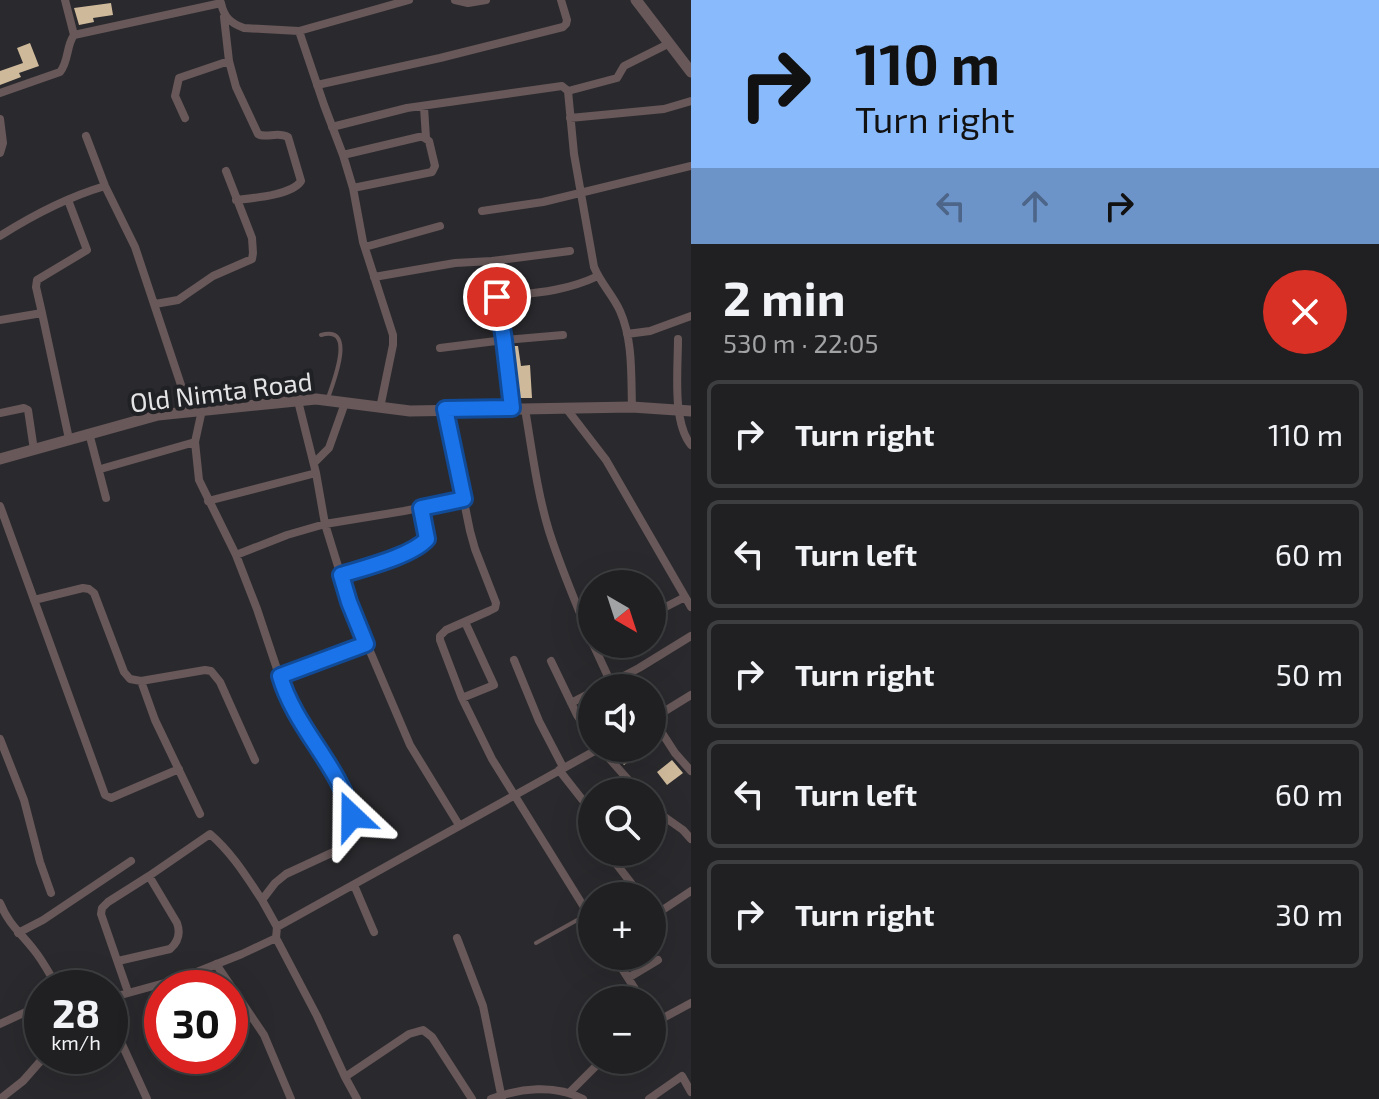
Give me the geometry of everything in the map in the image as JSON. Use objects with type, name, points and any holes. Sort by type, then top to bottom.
[{"type":"street","points":[[0,93],[60,72],[74,35],[65,0]]},
{"type":"street","points":[[224,16],[244,28],[299,31],[342,20],[370,5],[409,0]]},
{"type":"street","points":[[455,0],[468,3],[486,0]]},
{"type":"street","points":[[317,85],[563,27],[567,20],[561,0]]},
{"type":"street","points":[[636,0],[691,72]]},
{"type":"street","points":[[74,35],[220,1],[236,87],[258,134],[262,137],[281,134],[288,137],[301,181],[299,186],[290,189],[236,200]]},
{"type":"street","points":[[299,31],[343,155],[365,247],[393,335],[380,408]]},
{"type":"street","points":[[568,91],[617,78],[624,66],[668,44]]},
{"type":"street","points":[[185,118],[175,96],[179,78],[229,61]]},
{"type":"street","points":[[332,127],[407,108],[562,86],[568,91],[591,253],[598,276],[617,303],[624,320],[632,407]]},
{"type":"street","points":[[570,118],[664,109],[691,101]]},
{"type":"street","points":[[353,188],[432,172],[435,166],[426,138],[424,107]]},
{"type":"street","points":[[0,119],[3,143],[0,153]]},
{"type":"street","points":[[86,136],[105,186],[135,247],[196,411],[199,480],[236,555],[285,693],[340,784],[352,816],[347,839],[340,849],[286,874],[262,900]]},
{"type":"street","points":[[343,155],[426,138]]},
{"type":"street","points":[[482,211],[543,202],[691,166]]},
{"type":"street","points":[[155,304],[178,300],[213,276],[252,259],[253,243],[226,171]]},
{"type":"street","points":[[0,236],[27,219],[105,186]]},
{"type":"street","points":[[68,200],[87,250],[37,280],[36,287],[69,439]]},
{"type":"street","points":[[365,247],[440,226]]},
{"type":"street","points":[[374,277],[455,263],[570,251]]},
{"type":"street","points":[[492,261],[512,408]]},
{"type":"street","points":[[497,297],[561,290],[598,276]]},
{"type":"street","points":[[0,320],[42,313]]},
{"type":"street","points":[[627,334],[650,331],[691,316]]},
{"type":"street","points":[[440,348],[563,335]]},
{"type":"street","points":[[678,339],[685,411],[679,421],[691,445]]},
{"type":"street","name":"Old Nimta Road","points":[[0,459],[158,415],[298,401],[327,400],[410,411],[632,407],[685,411]]},
{"type":"street","points":[[298,401],[325,524],[349,602],[410,745],[459,825]]},
{"type":"street","points":[[208,501],[315,468],[329,448],[345,403]]},
{"type":"street","points":[[0,413],[24,408],[28,410],[34,450]]},
{"type":"street","points":[[566,408],[606,460],[691,607]]},
{"type":"street","points":[[445,409],[475,549],[496,603],[495,608],[446,630],[440,636],[462,698],[492,759],[578,898]]},
{"type":"street","points":[[525,409],[538,489],[549,531],[578,609]]},
{"type":"street","points":[[89,433],[106,498]]},
{"type":"street","points":[[104,468],[195,442]]},
{"type":"street","points":[[236,555],[325,524],[464,499]]},
{"type":"street","points":[[0,506],[105,795],[111,798],[179,769]]},
{"type":"street","points":[[341,575],[423,543],[427,539],[421,508]]},
{"type":"street","points":[[34,600],[89,589],[98,599],[126,676],[130,679],[141,681],[211,671],[220,682],[255,760]]},
{"type":"street","points":[[666,607],[685,597]]},
{"type":"street","points":[[462,698],[494,685],[465,622]]},
{"type":"street","points":[[626,674],[691,636]]},
{"type":"street","points":[[280,676],[366,644]]},
{"type":"street","points":[[514,660],[561,768],[578,792]]},
{"type":"street","points":[[551,661],[578,716]]},
{"type":"street","points":[[141,681],[155,720],[200,814]]},
{"type":"street","points":[[666,711],[691,695]]},
{"type":"street","points":[[571,703],[578,699]]},
{"type":"street","points":[[0,739],[24,800],[51,893]]},
{"type":"street","points":[[666,739],[691,771]]},
{"type":"street","points":[[277,927],[578,759]]},
{"type":"street","points":[[612,762],[627,778]]},
{"type":"street","points":[[666,818],[691,839]]},
{"type":"street","points":[[121,970],[102,920],[102,908],[210,834],[239,864],[277,927],[276,938],[357,1099]]},
{"type":"street","points":[[18,933],[43,920],[131,861]]},
{"type":"street","points":[[618,866],[630,882]]},
{"type":"street","points":[[118,961],[170,949],[176,944],[177,923],[149,876]]},
{"type":"street","points":[[354,885],[374,932]]},
{"type":"street","points":[[666,906],[691,891]]},
{"type":"street","points":[[0,903],[8,920],[47,970]]},
{"type":"street","points":[[128,992],[161,985],[276,938]]},
{"type":"street","points":[[457,938],[483,1006],[498,1098],[536,1089],[570,1092],[583,1099]]},
{"type":"street","points":[[216,964],[264,1035],[291,1099]]},
{"type":"street","points":[[623,970],[633,986]]},
{"type":"street","points":[[628,978],[641,970]]},
{"type":"street","points":[[666,1015],[691,1003]]},
{"type":"street","points":[[0,1024],[24,1013]]},
{"type":"street","points":[[345,1077],[409,1034],[423,1030],[432,1037],[472,1099]]},
{"type":"street","points":[[128,1057],[147,1099]]},
{"type":"street","points":[[2,1097],[29,1074]]},
{"type":"street","points":[[570,1092],[588,1074]]},
{"type":"street","points":[[649,1099],[682,1076],[691,1092]]},
{"type":"lane","points":[[321,335],[329,333],[341,342],[341,353],[327,400]]},
{"type":"lane","points":[[536,943],[578,923]]},
{"type":"building","points":[[111,3],[113,15],[93,18],[94,22],[79,25],[74,8]]},
{"type":"building","points":[[30,43],[39,66],[19,73],[21,77],[0,85],[0,71],[23,63],[17,48]]},
{"type":"building","points":[[512,346],[518,346],[521,366],[530,365],[532,398],[518,398]]},
{"type":"building","points":[[672,760],[683,773],[667,785],[666,778],[662,778],[657,772]]},
{"type":"route","points":[[352,816],[340,784],[295,714],[280,676],[366,644],[341,575],[417,547],[427,539],[421,508],[464,499],[445,409],[512,408],[497,297]]}]
